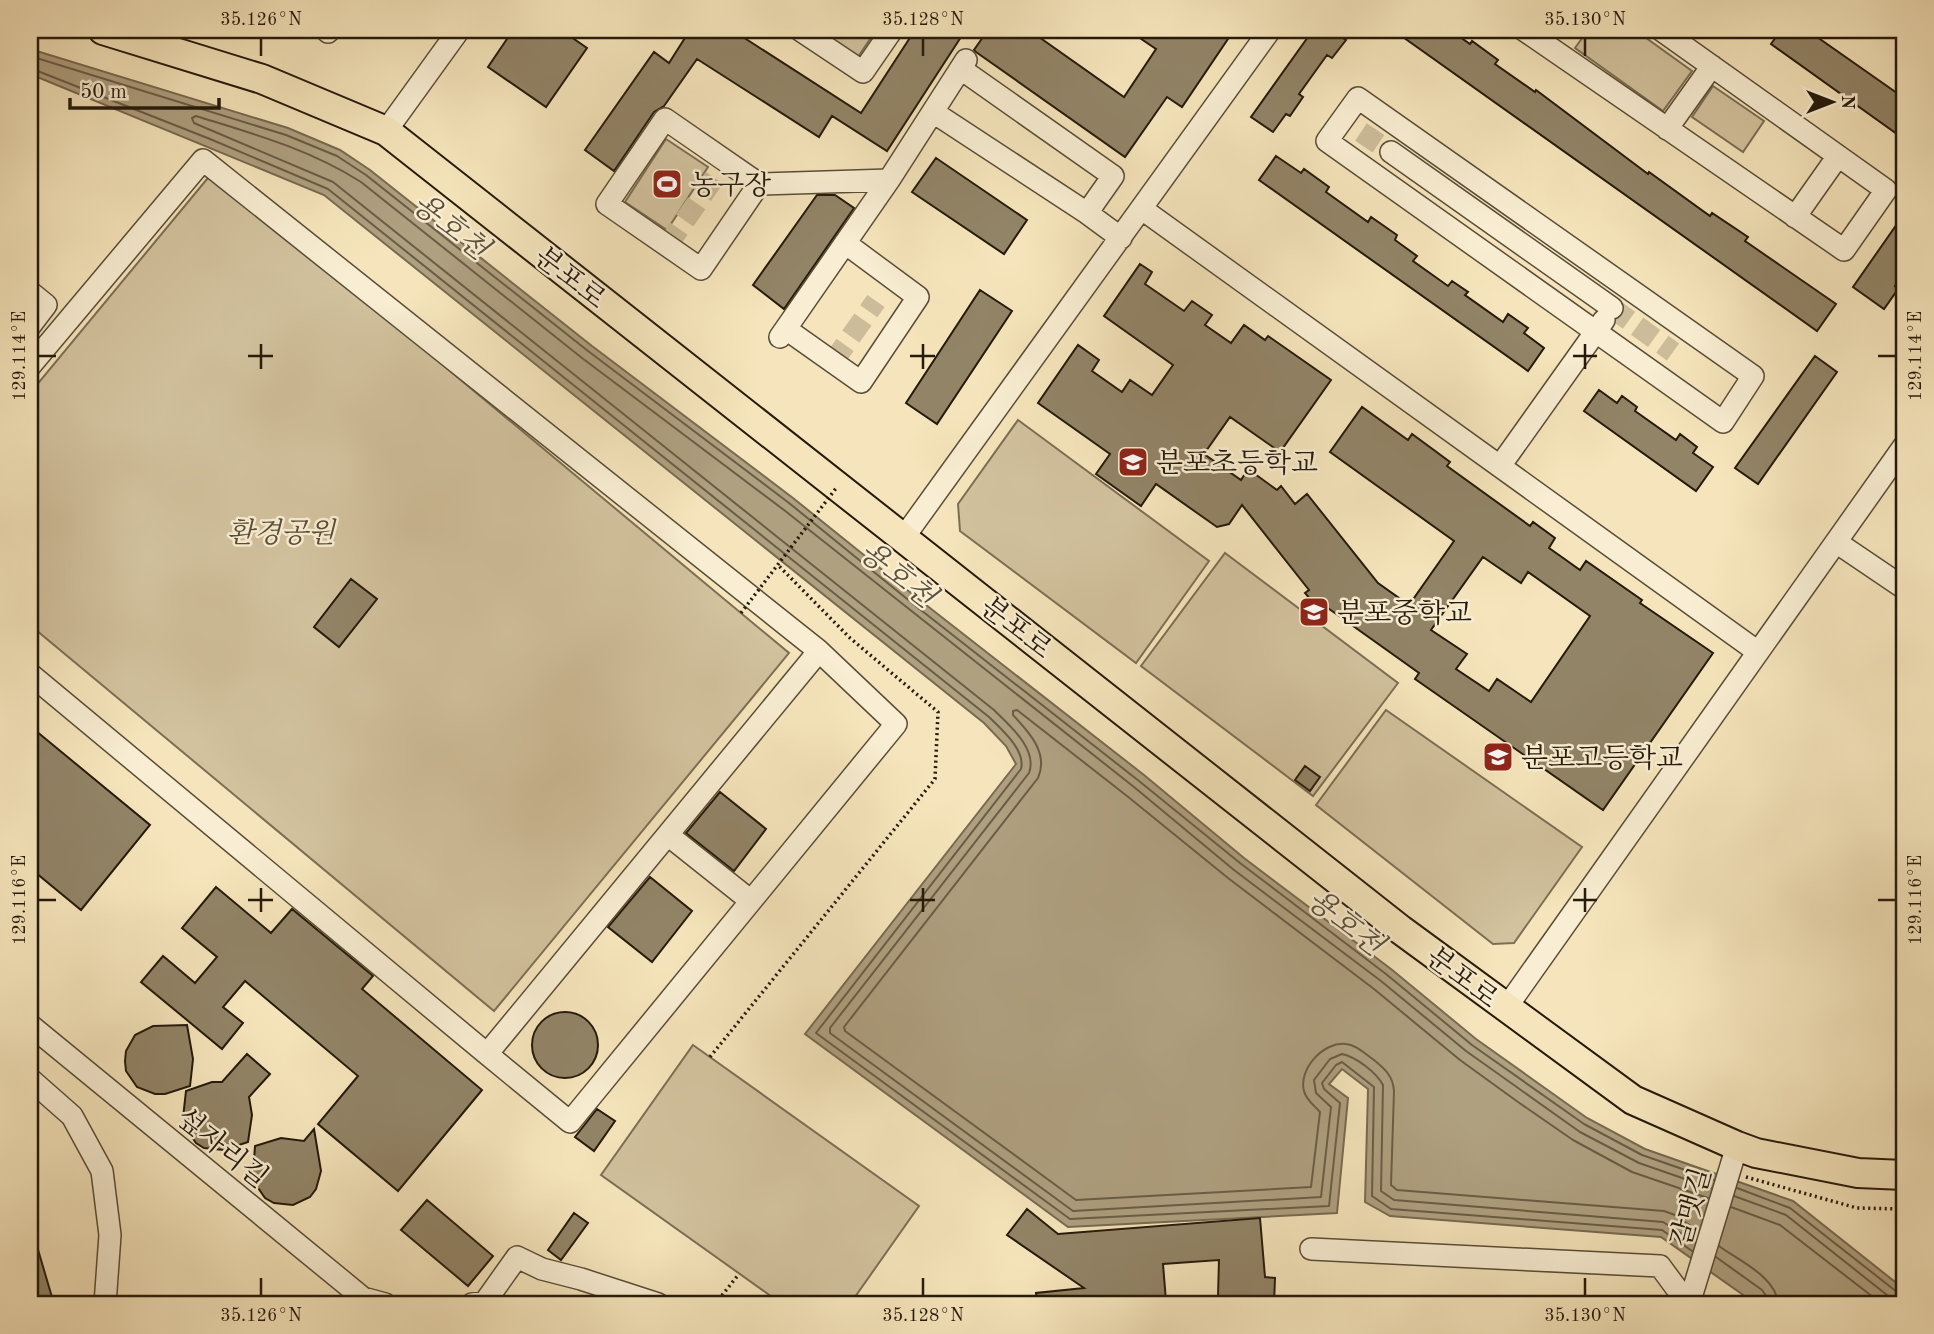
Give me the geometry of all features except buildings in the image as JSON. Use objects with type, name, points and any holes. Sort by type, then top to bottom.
[{"type":"main road","name":"분포로","points":[[103,30],[262,79],[386,131],[1401,930],[1633,1100],[1734,1159],[1756,1153],[1858,1173],[1904,1174]]},
{"type":"street","points":[[386,131],[460,30]]},
{"type":"street","points":[[800,30],[863,72],[892,30]]},
{"type":"street","points":[[904,537],[1270,30]]},
{"type":"street","points":[[1524,30],[1555,38],[1667,129],[1844,250],[1886,190],[1661,30]]},
{"type":"street","points":[[845,243],[918,297],[860,382],[783,333],[845,243],[889,180],[964,65],[1113,176],[1087,213]]},
{"type":"street","points":[[1667,129],[1712,66]]},
{"type":"street","points":[[1358,98],[1753,376],[1723,422],[1375,174],[1327,141],[1358,98]]},
{"type":"street","points":[[933,112],[1121,238]]},
{"type":"street","points":[[759,184],[701,269],[607,204],[664,119],[759,184],[889,180]]},
{"type":"street","points":[[1375,174],[1405,131]]},
{"type":"street","points":[[1391,152],[1612,308]]},
{"type":"street","points":[[1795,217],[1838,156]]},
{"type":"street","points":[[30,366],[203,160],[820,651],[896,724],[570,1122],[30,674]]},
{"type":"street","points":[[1142,209],[1758,652]]},
{"type":"street","points":[[1500,466],[1627,287]]},
{"type":"street","points":[[30,292],[46,304],[30,326]]},
{"type":"street","points":[[1506,1009],[1904,446]]},
{"type":"street","points":[[1836,542],[1904,588]]},
{"type":"street","points":[[487,1054],[820,651]]},
{"type":"street","points":[[668,835],[751,901]]},
{"type":"street","name":"섶자리길","points":[[30,1025],[363,1298],[385,1304]]},
{"type":"street","points":[[30,1079],[72,1116],[102,1171],[110,1234],[105,1304]]},
{"type":"street","name":"갈맷길","points":[[1688,1304],[1734,1159]]},
{"type":"street","points":[[1311,1250],[1660,1265],[1688,1304]]},
{"type":"street","points":[[472,1304],[485,1302],[517,1257],[542,1269],[658,1304]]},
{"type":"path","points":[[741,613],[837,486]]},
{"type":"path","points":[[1734,1159],[1769,1185],[1857,1208],[1904,1209]]},
{"type":"path","points":[[715,1304],[739,1274]]},
{"type":"green space","points":[[817,30],[876,30],[858,57]]},
{"type":"green space","points":[[1588,30],[1635,30],[1692,71],[1663,111],[1575,48]]},
{"type":"green space","points":[[1713,86],[1764,121],[1743,152],[1692,117]]},
{"type":"green space","name":"농구장","points":[[666,139],[708,167],[667,230],[625,202]]},
{"type":"green space","name":"환경공원","points":[[212,173],[789,653],[494,1011],[30,625],[30,393]]},
{"type":"green space","points":[[1018,420],[1209,561],[1136,663],[960,531],[958,504]]},
{"type":"green space","points":[[1225,553],[1398,683],[1313,796],[1141,666]]},
{"type":"green space","points":[[1386,710],[1582,847],[1514,943],[1493,944],[1316,805]]},
{"type":"green space","points":[[693,1045],[919,1206],[850,1304],[782,1304],[601,1175]]},
{"type":"water","points":[[30,49],[288,128],[340,150],[370,170],[592,346],[793,498],[1144,775],[1244,858],[1391,969],[1476,1039],[1587,1118],[1645,1149],[1793,1201],[1904,1289],[1904,1304],[1756,1304],[1661,1237],[1390,1216],[1365,1202],[1368,1089],[1342,1069],[1329,1084],[1348,1098],[1337,1213],[1068,1227],[805,1034],[1016,764],[1006,746],[984,723],[324,195],[30,74]]},
{"type":"tunnel","points":[[1361,132],[1391,152]]},
{"type":"tunnel","points":[[667,246],[715,177]]},
{"type":"tunnel","points":[[833,362],[876,301]]},
{"type":"tunnel","points":[[1612,308],[1673,352]]},
{"type":"place","name":"농구장","points":[[667,184]]},
{"type":"place","name":"분포초등학교","points":[[1133,462]]},
{"type":"place","name":"분포중학교","points":[[1314,612]]},
{"type":"place","name":"분포고등학교","points":[[1498,757]]},
{"type":"water label","name":"용호천","points":[[451,226]]},
{"type":"water label","name":"용호천","points":[[898,574]]},
{"type":"water label","name":"용호천","points":[[1346,922]]}]
